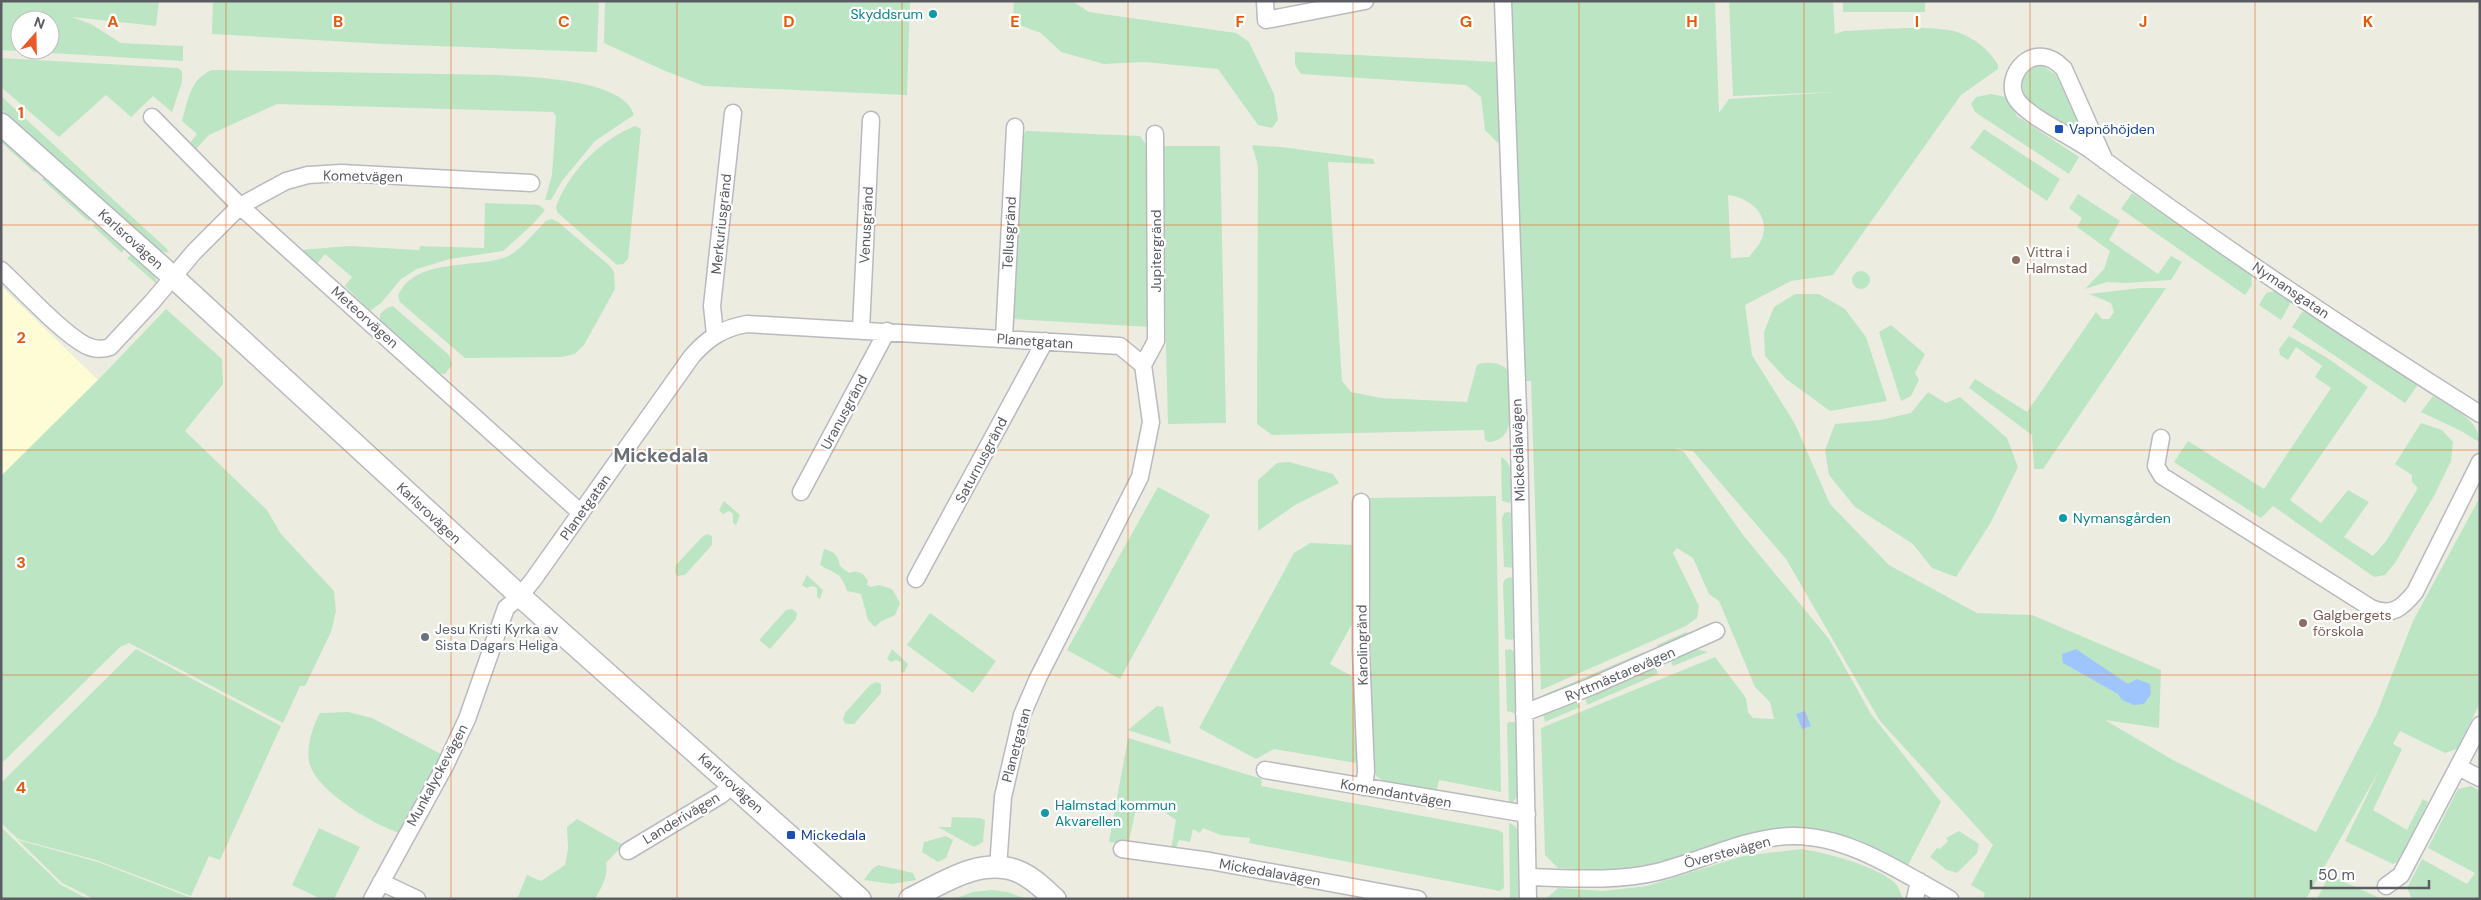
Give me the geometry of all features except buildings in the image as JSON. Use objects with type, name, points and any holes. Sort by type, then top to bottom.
[{"type":"street","points":[[1265,1],[1266,20],[1365,1]]},
{"type":"street","name":"Mickedalavägen","points":[[1503,1],[1519,437],[1528,899]]},
{"type":"street","name":"Nymansgatan","points":[[2106,161],[2064,69],[2054,59],[2042,57],[2030,58],[2022,64],[2013,87],[2016,99],[2029,111],[2106,161],[2185,219],[2480,414]]},
{"type":"street","name":"Merkuriusgränd","points":[[715,334],[712,306],[733,113]]},
{"type":"street","name":"Meteorvägen","points":[[152,118],[240,206],[581,513]]},
{"type":"street","name":"Venusgränd","points":[[861,329],[871,120]]},
{"type":"street","name":"Karlsrovägen","points":[[1,124],[173,277],[520,596],[860,899]]},
{"type":"street","name":"Tellusgränd","points":[[1004,338],[1014,127]]},
{"type":"street","name":"Jupitergränd","points":[[1143,365],[1156,341],[1155,134]]},
{"type":"street","name":"Kometvägen","points":[[1,270],[67,331],[85,345],[102,350],[110,348],[194,252],[240,206],[286,180],[308,175],[341,173],[531,183]]},
{"type":"street","name":"Planetgatan","points":[[520,596],[692,356],[715,334],[729,327],[747,324],[861,329],[1120,346],[1143,365],[1151,422],[1140,477],[1042,669],[1022,715],[1003,797],[998,868]]},
{"type":"street","name":"Uranusgränd","points":[[801,492],[887,331]]},
{"type":"street","name":"Saturnusgränd","points":[[916,578],[1045,341]]},
{"type":"street","points":[[2161,438],[2156,466],[2162,476],[2371,608],[2386,613],[2395,611],[2404,605],[2415,592],[2480,462]]},
{"type":"street","name":"Karolingränd","points":[[1361,502],[1361,651],[1366,772],[1364,787]]},
{"type":"street","name":"Munkalyckevägen","points":[[372,899],[445,766],[466,720],[506,608],[520,596]]},
{"type":"street","name":"Ryttmästarevägen","points":[[1524,713],[1538,709],[1626,672],[1716,631]]},
{"type":"street","points":[[2386,886],[2401,875],[2480,725]]},
{"type":"street","points":[[2458,767],[2480,778]]},
{"type":"street","name":"Komendantvägen","points":[[1266,770],[1527,814]]},
{"type":"street","name":"Landerivägen","points":[[628,851],[721,795],[733,784]]},
{"type":"street","name":"Överstevägen","points":[[1528,877],[1622,878],[1657,872],[1739,846],[1792,836],[1852,848],[1919,881],[1950,899]]},
{"type":"street","name":"Mickedalavägen","points":[[1122,848],[1210,861],[1418,899]]},
{"type":"street","points":[[910,899],[968,871],[998,868],[1018,871],[1055,899]]},
{"type":"street","points":[[1915,899],[1919,881]]},
{"type":"street","points":[[381,882],[418,899]]},
{"type":"shaded area","points":[[1,286],[98,380],[1,476]]},
{"type":"green space","points":[[1,1],[159,1],[156,26],[72,17],[91,24],[121,43],[183,46],[183,61],[60,54],[60,10],[10,10],[10,51],[1,50]]},
{"type":"green space","points":[[213,1],[599,1],[597,52],[384,44],[212,34]]},
{"type":"green space","points":[[605,1],[910,1],[907,95],[704,86],[604,43]]},
{"type":"green space","points":[[1014,1],[1072,1],[1089,12],[1236,33],[1249,42],[1274,94],[1278,120],[1272,128],[1258,125],[1218,69],[1144,62],[1104,64],[1061,52],[1041,33],[1013,23]]},
{"type":"green space","points":[[1509,1],[1715,1],[1719,113],[1729,99],[1834,92],[1733,96],[1729,1],[1833,1],[1835,34],[1844,31],[1933,28],[1963,34],[1986,49],[1995,59],[1998,69],[1961,95],[1833,275],[1791,281],[1745,305],[1752,355],[1795,424],[1830,504],[1889,565],[1977,613],[2032,615],[2161,670],[2159,728],[2105,720],[2173,760],[2316,832],[2377,713],[2413,621],[2480,497],[2480,703],[2457,749],[2445,753],[2400,731],[2393,744],[2402,749],[2373,810],[2407,830],[2423,799],[2428,802],[2399,862],[2393,864],[2345,841],[2379,771],[2306,899],[1983,899],[1985,893],[1971,885],[1993,845],[1880,721],[1786,559],[1693,451],[1675,448],[1684,452],[1743,535],[1829,639],[1871,714],[1941,802],[1908,865],[1859,840],[1807,828],[1754,833],[1659,863],[1604,871],[1558,868],[1545,855],[1541,728],[1715,657],[1746,698],[1748,712],[1753,718],[1774,719],[1770,702],[1755,687],[1719,601],[1709,594],[1693,558],[1677,548],[1673,553],[1699,606],[1697,618],[1686,626],[1541,690],[1531,381],[1522,381]],"holes":[[[1728,195],[1751,204],[1761,216],[1764,224],[1761,241],[1749,257],[1731,258]]]},
{"type":"green space","points":[[1843,1],[1925,1],[1925,12],[1843,12]]},
{"type":"green space","points":[[1295,52],[1498,62],[1501,139],[1498,143],[1485,130],[1481,97],[1466,85],[1301,74],[1295,65]]},
{"type":"green space","points":[[1,58],[178,68],[182,71],[182,82],[172,112],[153,96],[131,117],[106,95],[59,137],[1,87]]},
{"type":"green space","points":[[2043,66],[2056,75],[2078,123],[2076,130],[2069,129],[2045,115],[2030,102],[2025,94],[2022,86],[2025,74],[2032,68]]},
{"type":"green space","points":[[212,70],[500,75],[553,79],[596,87],[613,94],[627,103],[634,115],[595,141],[562,181],[551,200],[545,200],[552,175],[556,116],[553,112],[277,104],[209,135],[195,150],[189,144],[197,134],[182,121],[188,98],[194,85]]},
{"type":"green space","points":[[1991,94],[2006,97],[2017,116],[2079,157],[2069,174],[1975,112],[1971,104],[1976,97]]},
{"type":"green space","points":[[1,96],[167,249],[169,253],[157,250],[1,109]]},
{"type":"green space","points":[[635,126],[641,129],[628,259],[623,264],[617,265],[557,212],[556,207],[569,181],[588,158],[610,139]]},
{"type":"green space","points":[[1984,129],[2060,179],[2047,201],[1970,148]]},
{"type":"green space","points":[[1026,131],[1140,136],[1147,146],[1151,327],[1012,319],[1020,139]]},
{"type":"green space","points":[[1,138],[38,171],[34,172],[1,142]]},
{"type":"green space","points":[[1252,145],[1373,159],[1375,164],[1328,162],[1342,381],[1351,392],[1381,398],[1467,402],[1477,365],[1485,363],[1499,364],[1509,372],[1511,415],[1505,433],[1498,439],[1488,442],[1485,440],[1484,430],[1272,435],[1257,424],[1258,166]]},
{"type":"green space","points":[[1161,146],[1220,146],[1226,423],[1168,424]]},
{"type":"green space","points":[[45,176],[90,217],[90,221],[46,183],[42,179]]},
{"type":"green space","points":[[2132,193],[2251,273],[2252,285],[2245,295],[2121,209]]},
{"type":"green space","points":[[2078,194],[2120,221],[2109,240],[2158,274],[2171,256],[2182,262],[2171,280],[2126,283],[2107,282],[2085,289],[2104,269],[2110,251],[2077,227],[2082,218],[2069,208]]},
{"type":"green space","points":[[485,203],[539,205],[545,210],[533,224],[503,251],[450,259],[417,269],[401,279],[381,303],[370,311],[345,286],[352,277],[325,254],[317,264],[300,250],[349,246],[419,250],[420,246],[484,248]]},
{"type":"green space","points":[[552,219],[610,266],[614,272],[615,289],[584,345],[575,354],[562,357],[465,358],[400,302],[398,296],[406,284],[417,275],[446,266],[493,261],[506,257],[522,246],[546,221]]},
{"type":"green space","points":[[96,223],[124,249],[122,253],[93,226]]},
{"type":"green space","points":[[131,255],[155,277],[158,285],[127,258]]},
{"type":"green space","points":[[1857,271],[1865,271],[1870,276],[1868,287],[1857,289],[1852,284],[1852,276]]},
{"type":"green space","points":[[2140,288],[2166,288],[2043,469],[2034,469],[2032,435],[1969,388],[1975,379],[2027,412],[2096,312],[2102,319],[2109,319],[2114,312],[2111,303],[2089,294]]},
{"type":"green space","points":[[2275,291],[2290,298],[2291,302],[2281,320],[2259,305],[2266,293]]},
{"type":"green space","points":[[1795,294],[1819,294],[1845,309],[1866,337],[1887,401],[1830,411],[1786,379],[1765,356],[1764,332],[1774,307]]},
{"type":"green space","points":[[393,306],[449,355],[452,365],[445,374],[437,373],[380,320],[380,314]]},
{"type":"green space","points":[[166,309],[222,359],[223,384],[185,431],[267,510],[281,534],[334,591],[336,611],[331,632],[305,686],[300,686],[283,723],[129,643],[120,647],[1,764],[1,476],[98,380]]},
{"type":"green space","points":[[2309,311],[2415,383],[2417,386],[2405,403],[2292,327],[2302,312]]},
{"type":"green space","points":[[1891,325],[1925,354],[1915,373],[1919,380],[1911,396],[1901,401],[1879,332]]},
{"type":"green space","points":[[2289,336],[2326,357],[2368,387],[2290,500],[2321,523],[2348,490],[2369,502],[2344,537],[2373,556],[2386,541],[2418,488],[2412,482],[2412,475],[2395,464],[2421,423],[2442,430],[2453,442],[2451,461],[2435,494],[2395,563],[2385,575],[2374,577],[2273,506],[2261,518],[2174,462],[2188,441],[2264,489],[2331,388],[2315,377],[2322,366],[2296,347],[2288,360],[2280,355],[2279,349]]},
{"type":"green space","points":[[1928,392],[1946,403],[1960,397],[2007,438],[2018,467],[1991,522],[1956,577],[1932,568],[1913,544],[1855,507],[1829,475],[1825,450],[1835,424],[1880,420],[1911,413]]},
{"type":"green space","points":[[2433,396],[2463,414],[2469,420],[2475,427],[2479,442],[2461,431],[2421,412]]},
{"type":"green space","points":[[1501,457],[1506,460],[1511,471],[1513,484],[1510,503],[1502,501]]},
{"type":"green space","points":[[1289,462],[1333,474],[1339,483],[1295,505],[1258,531],[1258,480],[1277,463]]},
{"type":"green space","points":[[1158,487],[1210,515],[1120,679],[1067,650]]},
{"type":"green space","points":[[1496,496],[1501,792],[1439,780],[1436,794],[1387,783],[1376,776],[1372,763],[1369,498]]},
{"type":"green space","points":[[724,501],[740,515],[736,525],[733,523],[733,514],[729,511],[723,514],[719,510]]},
{"type":"green space","points":[[1504,513],[1511,513],[1513,568],[1504,567],[1502,519]]},
{"type":"green space","points":[[707,534],[712,536],[712,545],[685,575],[677,576],[675,571],[676,565]]},
{"type":"green space","points":[[1310,543],[1356,545],[1358,613],[1330,664],[1355,678],[1356,763],[1274,749],[1256,759],[1199,728],[1294,553]]},
{"type":"green space","points":[[824,549],[835,554],[840,566],[849,573],[858,572],[862,574],[868,581],[867,585],[871,587],[879,585],[892,589],[900,603],[895,615],[880,622],[875,627],[868,620],[861,594],[847,591],[840,576],[820,565]]},
{"type":"green space","points":[[807,575],[823,590],[820,599],[817,597],[817,588],[812,586],[806,588],[802,585]]},
{"type":"green space","points":[[1513,578],[1514,638],[1512,640],[1505,639],[1503,584],[1505,579]]},
{"type":"green space","points":[[792,609],[797,613],[796,619],[770,649],[759,640],[786,610]]},
{"type":"green space","points":[[930,613],[996,661],[973,693],[907,645]]},
{"type":"green space","points":[[1686,632],[1690,634],[1658,653],[1657,645]]},
{"type":"green space","points":[[136,649],[281,726],[220,860],[209,856],[191,896],[96,860],[18,839],[1,823],[1,783]]},
{"type":"green space","points":[[892,649],[908,664],[904,673],[901,671],[901,662],[896,660],[891,662],[887,659]]},
{"type":"green space","points":[[1510,649],[1515,652],[1516,707],[1514,713],[1507,711],[1505,650]]},
{"type":"green space","points":[[1696,649],[1708,652],[1673,666],[1670,660]]},
{"type":"green space","points":[[1644,652],[1646,657],[1541,702],[1543,695]]},
{"type":"green space","points":[[1655,666],[1658,674],[1587,705],[1585,697]]},
{"type":"green space","points":[[876,682],[881,684],[881,693],[854,724],[846,724],[843,720],[845,713],[870,685]]},
{"type":"green space","points":[[1575,700],[1580,707],[1545,722],[1543,714]]},
{"type":"green space","points":[[1157,706],[1163,707],[1171,744],[1128,730]]},
{"type":"green space","points":[[348,712],[372,718],[441,754],[400,833],[363,816],[336,797],[315,775],[310,765],[308,753],[310,739],[320,713]]},
{"type":"green space","points":[[1509,722],[1516,722],[1517,797],[1509,807],[1507,724]]},
{"type":"green space","points":[[1128,738],[1262,779],[1261,786],[1498,830],[1503,833],[1504,888],[1500,891],[1249,843],[1250,838],[1220,835],[1203,828],[1200,833],[1193,829],[1190,842],[1179,840],[1175,850],[1171,849],[1176,820],[1163,811],[1135,813],[1128,845],[1109,842]]},
{"type":"green space","points":[[2471,786],[2480,791],[2480,899],[2412,899],[2407,888],[2422,859],[2467,884],[2475,873],[2428,848],[2458,789]]},
{"type":"green space","points":[[952,817],[980,818],[985,820],[983,842],[974,847],[938,827],[951,827]]},
{"type":"green space","points":[[577,819],[623,845],[606,863],[605,877],[595,899],[517,899],[527,875],[541,881],[565,865],[568,849],[567,827]]},
{"type":"green space","points":[[1509,823],[1515,826],[1519,832],[1520,899],[1510,899]]},
{"type":"green space","points":[[1,827],[61,885],[88,899],[1,899]]},
{"type":"green space","points":[[319,828],[360,847],[334,899],[321,899],[292,885]]},
{"type":"green space","points":[[1959,831],[1979,844],[1977,853],[1957,873],[1947,870],[1930,857],[1937,848],[1940,849],[1948,841],[1946,838]]},
{"type":"green space","points":[[946,836],[953,840],[946,858],[938,862],[922,852],[924,842]]},
{"type":"green space","points":[[18,840],[98,862],[194,899],[94,899],[62,883]]},
{"type":"green space","points":[[1802,849],[1837,857],[1874,870],[1895,883],[1903,899],[1546,899],[1558,888],[1603,891],[1647,886],[1743,856]]},
{"type":"green space","points":[[878,865],[913,873],[916,880],[892,884],[864,880],[872,869]]},
{"type":"green space","points":[[2329,875],[2382,899],[2317,899]]},
{"type":"green space","points":[[992,890],[1008,892],[1027,899],[954,899],[973,892]]},
{"type":"water","points":[[2076,649],[2128,684],[2137,679],[2150,684],[2151,694],[2144,704],[2134,705],[2122,700],[2118,694],[2063,663],[2062,654]]},
{"type":"water","points":[[1805,711],[1811,726],[1802,729],[1796,714]]},
{"type":"place","name":"Skyddsrum","points":[[933,14]]},
{"type":"place","name":"Vapnöhöjden","points":[[2059,129]]},
{"type":"place","name":"Vittra i Halmstad","points":[[2016,260]]},
{"type":"place","name":"Nymansgården","points":[[2063,518]]},
{"type":"place","name":"Galgbergets förskola","points":[[2303,623]]},
{"type":"place","name":"Jesu Kristi Kyrka av Sista Dagars Heliga","points":[[425,637]]},
{"type":"place","name":"Halmstad kommun Akvarellen","points":[[1045,813]]},
{"type":"place","name":"Mickedala","points":[[791,835]]},
{"type":"district","name":"Mickedala","points":[[661,455]]}]
